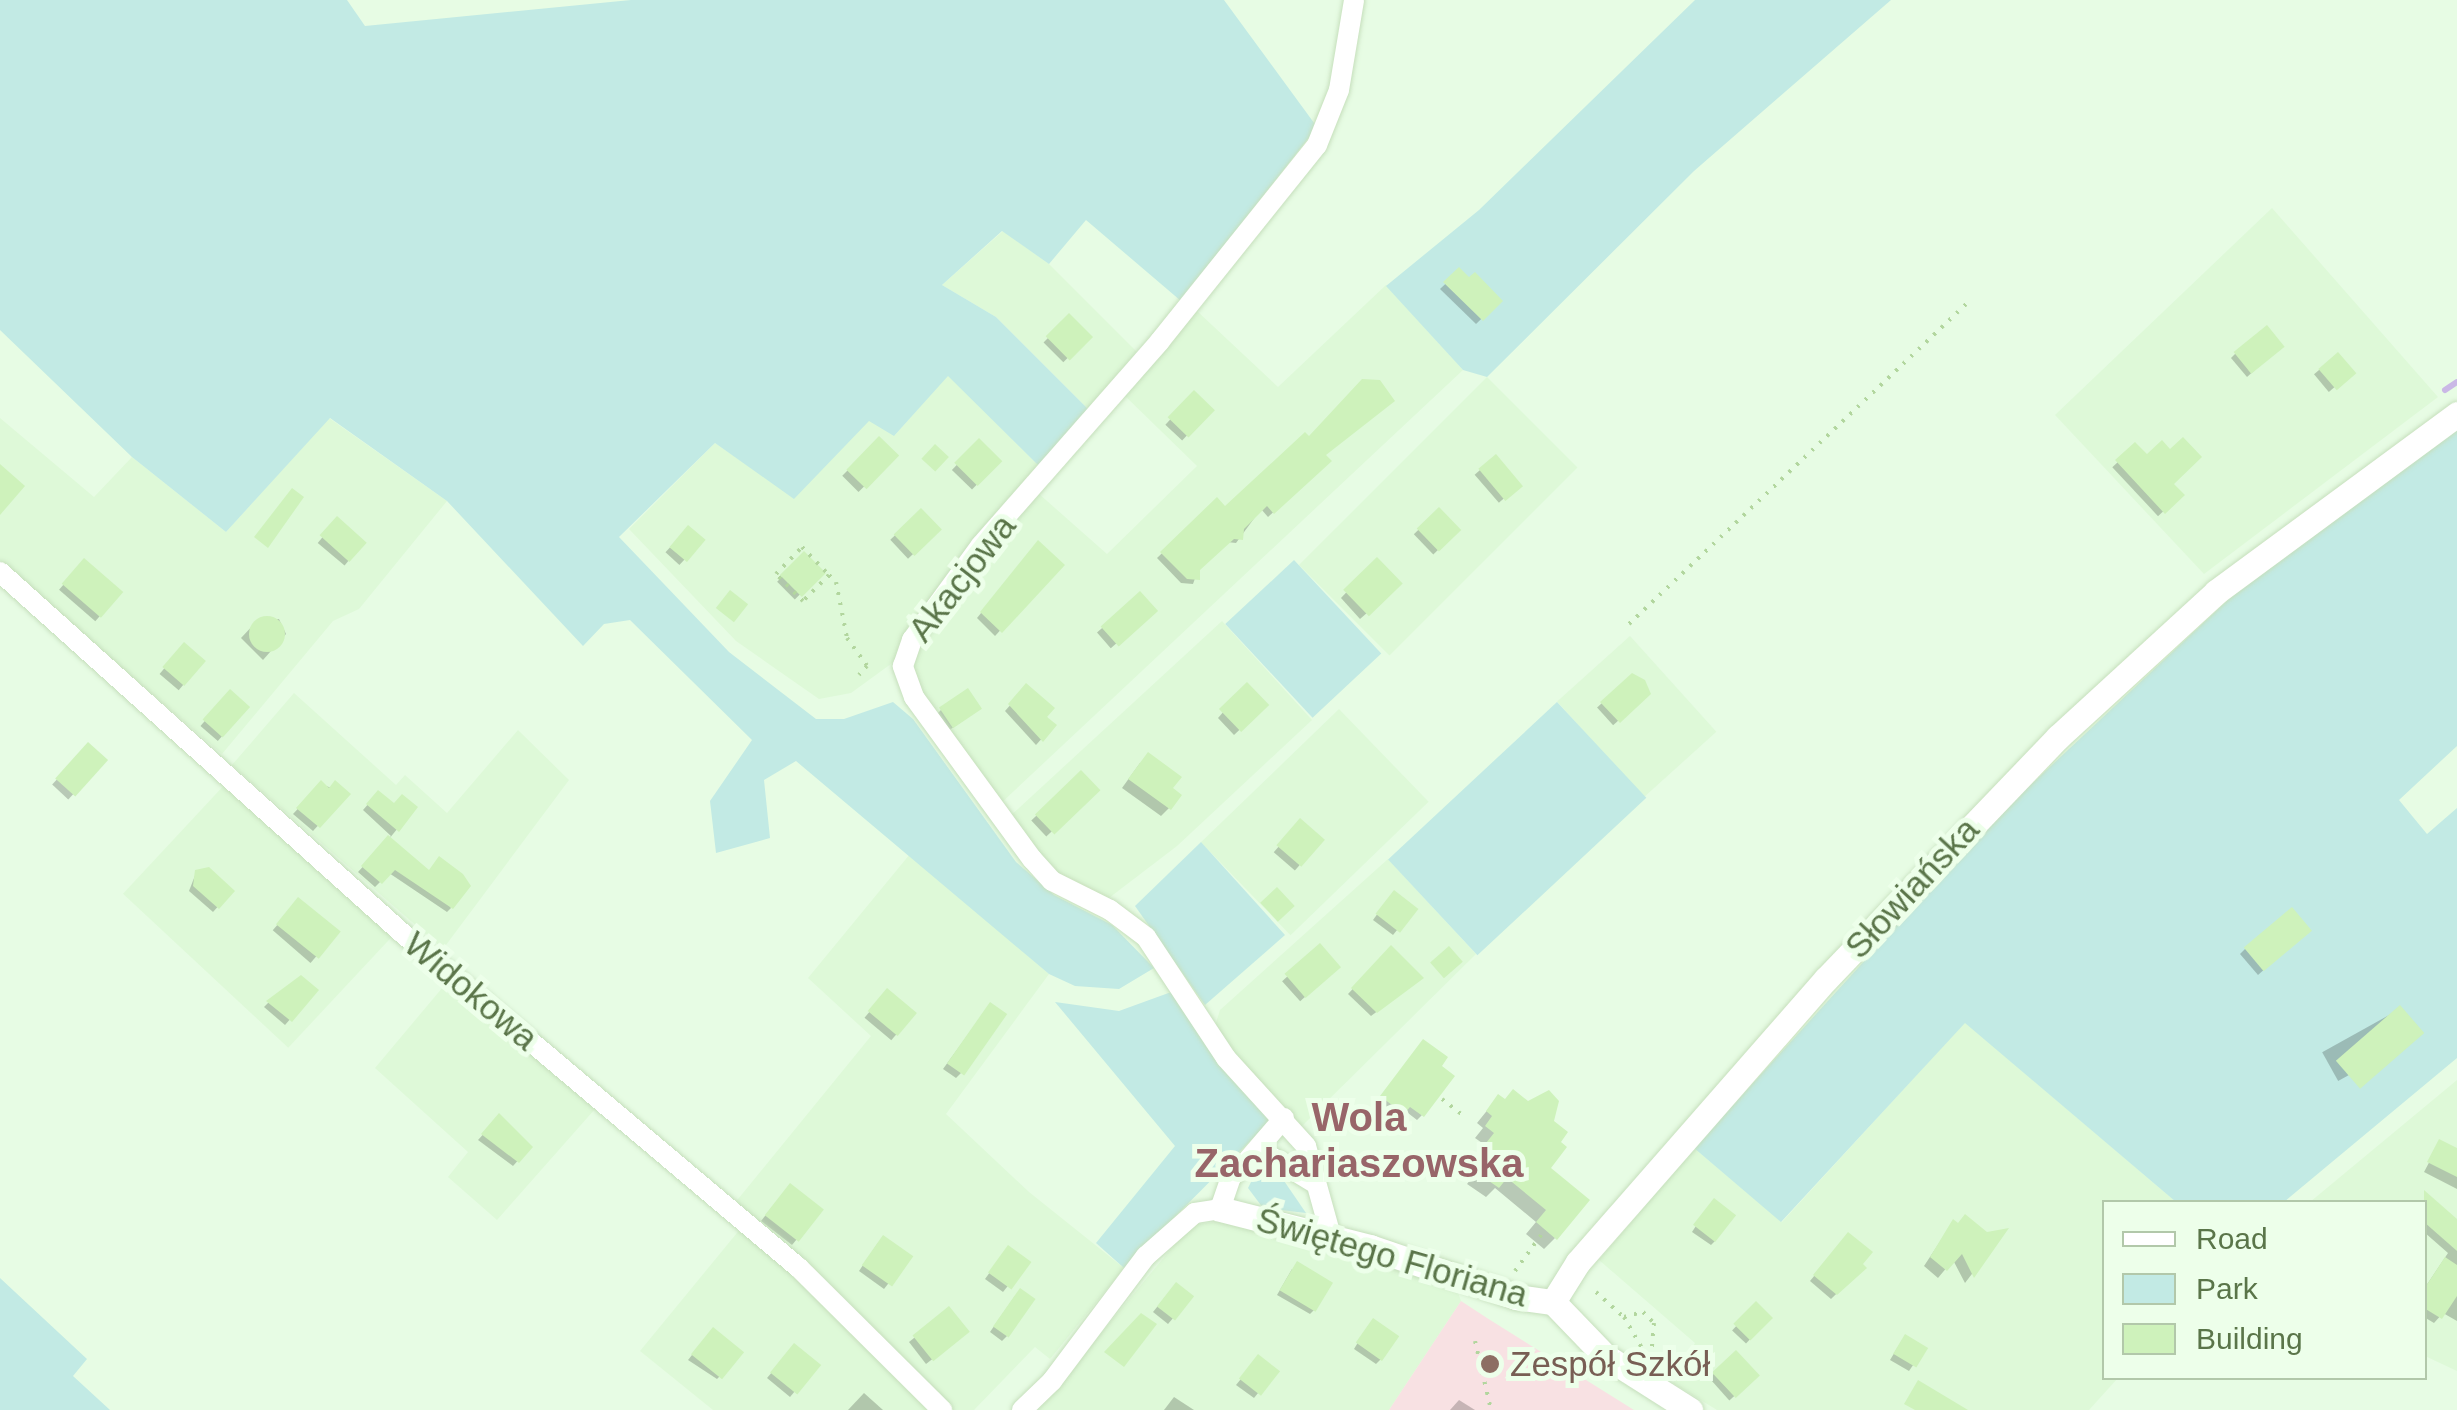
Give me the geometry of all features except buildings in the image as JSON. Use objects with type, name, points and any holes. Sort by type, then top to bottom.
[{"type":"street","name":"Akacjowa","points":[[1331,1236],[1306,1146],[1226,1058],[1146,938],[1110,910],[1052,881],[1032,859],[914,697],[903,666],[912,640],[981,546],[1160,341],[1317,144],[1339,90],[1354,0]]},
{"type":"street","name":"Słowiańska","points":[[1553,1302],[1578,1262],[1690,1131],[2045,750],[2216,592],[2457,414]]},
{"type":"street","name":"Widokowa","points":[[0,572],[401,932],[798,1268],[942,1410]]},
{"type":"street","points":[[1220,1208],[1231,1176],[1284,1118]]},
{"type":"street","points":[[1244,1164],[1270,1156],[1316,1184]]},
{"type":"street","name":"Świętego Floriana","points":[[1022,1410],[1052,1381],[1146,1256],[1178,1224],[1220,1208],[1331,1236],[1516,1297],[1553,1302]]},
{"type":"street","points":[[1553,1302],[1605,1356],[1690,1410]]},
{"type":"path","points":[[1628,624],[1970,300]]},
{"type":"path","points":[[830,576],[803,601],[776,574],[802,547],[830,576],[840,594],[847,638],[866,666],[859,675]]},
{"type":"path","points":[[1442,1099],[1464,1116]]},
{"type":"path","points":[[1520,1264],[1544,1231]]},
{"type":"path","points":[[1596,1292],[1630,1324],[1648,1360]]},
{"type":"path","points":[[1624,1317],[1643,1312],[1654,1323],[1657,1342],[1644,1367]]},
{"type":"path","points":[[1621,1330],[1630,1324]]},
{"type":"path","points":[[1475,1341],[1491,1410]]},
{"type":"shaded area","points":[[2272,208],[2438,397],[2204,574],[2055,415]]},
{"type":"shaded area","points":[[1003,231],[1049,264],[1140,355],[1089,410],[996,317],[942,285]]},
{"type":"shaded area","points":[[1386,285],[1463,370],[999,805],[916,697],[908,668],[921,633],[1038,493],[1107,554],[1197,466],[1124,395],[1197,311],[1278,387]]},
{"type":"shaded area","points":[[948,375],[1040,467],[895,661],[851,693],[819,699],[736,641],[629,529],[715,443],[794,498],[869,420],[895,435]]},
{"type":"shaded area","points":[[1487,377],[1578,468],[1389,656],[1299,565]]},
{"type":"shaded area","points":[[0,418],[94,497],[132,457],[226,532],[329,418],[447,501],[359,609],[333,621],[222,754],[0,563]]},
{"type":"shaded area","points":[[1222,621],[1312,720],[1177,846],[1105,901],[1044,868],[1007,819]]},
{"type":"shaded area","points":[[1630,636],[1716,732],[1643,797],[1557,702]]},
{"type":"shaded area","points":[[294,693],[396,785],[405,775],[447,813],[518,730],[569,780],[443,949],[232,765]]},
{"type":"shaded area","points":[[1339,709],[1429,802],[1290,935],[1201,842]]},
{"type":"shaded area","points":[[228,781],[393,935],[288,1048],[123,894]]},
{"type":"shaded area","points":[[910,854],[1049,974],[946,1114],[1029,1192],[1124,1268],[1050,1359],[1035,1347],[974,1410],[953,1410],[734,1204],[871,1036],[808,978]]},
{"type":"shaded area","points":[[1388,859],[1476,954],[1300,1128],[1213,1032],[1220,1010]]},
{"type":"shaded area","points":[[448,981],[595,1109],[497,1220],[448,1177],[468,1152],[375,1068]]},
{"type":"shaded area","points":[[1965,1022],[2174,1200],[2102,1200],[2102,1380],[2116,1380],[2089,1410],[1717,1410],[1673,1383],[1695,1343],[1599,1260],[1694,1148],[1782,1222]]},
{"type":"shaded area","points":[[2457,1080],[2457,1371],[2427,1357],[2427,1200],[2312,1200]]},
{"type":"shaded area","points":[[1241,1219],[1457,1290],[1461,1301],[1389,1410],[1037,1410],[1191,1225]]},
{"type":"shaded area","points":[[741,1228],[804,1281],[927,1410],[713,1410],[640,1351]]},
{"type":"shaded area","name":"Zespół Szkół","points":[[1461,1301],[1487,1318],[1634,1410],[1389,1410]]},
{"type":"green space","points":[[0,0],[347,0],[365,26],[631,0],[1224,0],[1317,127],[1181,301],[1086,220],[1049,264],[1002,231],[942,285],[996,317],[1089,410],[1040,467],[948,376],[894,436],[869,421],[794,499],[715,443],[619,537],[729,652],[816,719],[844,719],[893,702],[913,719],[1016,862],[1054,895],[1112,925],[1154,968],[1119,989],[1075,986],[1049,974],[796,761],[764,780],[770,838],[716,853],[710,801],[752,740],[630,620],[604,624],[583,646],[447,501],[330,418],[226,532],[132,457],[0,330]]},
{"type":"green space","points":[[1695,0],[1891,0],[1694,171],[1487,377],[1463,370],[1386,286],[1479,210]]},
{"type":"green space","points":[[2457,427],[2457,746],[2399,800],[2427,834],[2457,808],[2457,1058],[2286,1200],[2174,1200],[1965,1023],[1781,1222],[1694,1148],[1989,824],[2230,598]]},
{"type":"green space","points":[[1294,560],[1381,654],[1313,718],[1225,624]]},
{"type":"green space","points":[[1557,702],[1646,798],[1477,955],[1388,860]]},
{"type":"green space","points":[[1201,842],[1285,935],[1205,1005],[1135,906]]},
{"type":"green space","points":[[1174,991],[1270,1121],[1124,1268],[1096,1243],[1175,1146],[1055,1002],[1119,1011]]},
{"type":"green space","points":[[1257,1170],[1280,1175],[1306,1213],[1263,1208],[1248,1188]]},
{"type":"green space","points":[[0,1278],[87,1359],[73,1376],[110,1410],[0,1410]]},
{"type":"waterway","points":[[2445,390],[2457,382]]},
{"type":"place","name":"Zespół Szkół","points":[[1490,1364]]},
{"type":"district","name":"Wola Zachariaszowska","points":[[1359,1140]]}]
